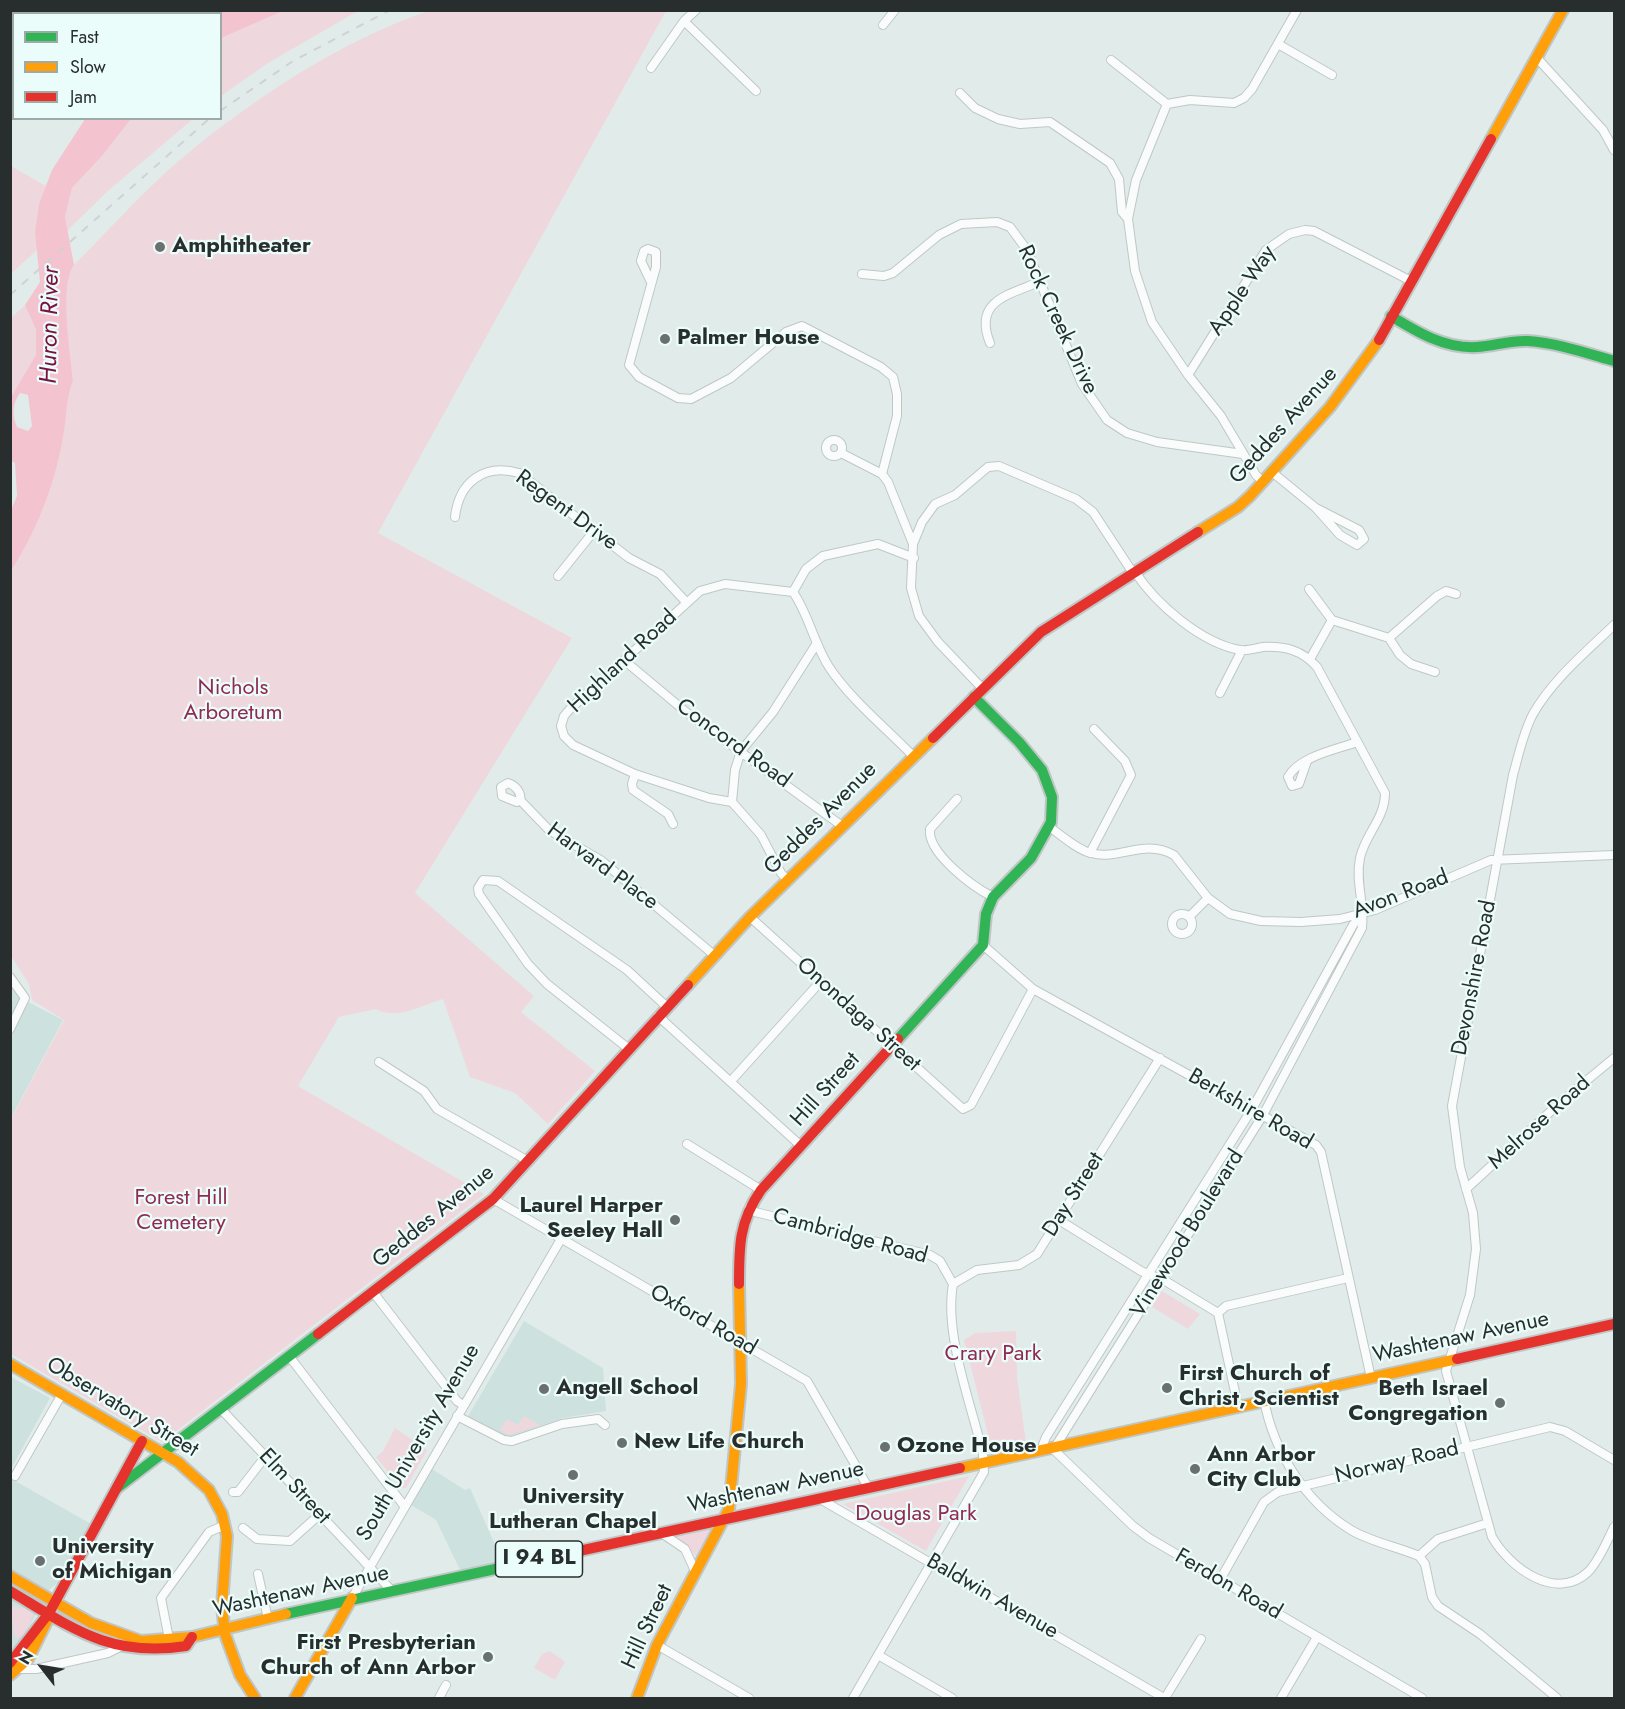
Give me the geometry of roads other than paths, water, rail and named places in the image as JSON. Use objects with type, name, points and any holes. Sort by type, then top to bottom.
[{"type":"main road","name":"Geddes Avenue","points":[[13,1669],[36,1645],[48,1623],[49,1613],[117,1488],[493,1199],[750,917],[982,688],[1052,624],[1238,507],[1263,482],[1363,365],[1563,10]]},
{"type":"main road","points":[[1391,316],[1428,337],[1448,345],[1476,347],[1510,342],[1541,342],[1614,361]]},
{"type":"main road","points":[[974,697],[1041,768],[1052,800],[1054,818],[1051,828],[1033,856],[1006,880],[993,897],[985,916],[983,945]]},
{"type":"main road","name":"Hill Street","points":[[637,1698],[657,1646],[726,1519],[729,1509],[741,1384],[739,1255],[748,1208],[760,1190],[983,945]]},
{"type":"main road","name":"Washtenaw Avenue","points":[[10,1576],[108,1630],[141,1641],[192,1637],[352,1598],[393,1592],[1614,1324]]},
{"type":"main road","name":"Observatory Street","points":[[10,1364],[165,1452],[191,1471],[205,1485],[217,1503],[225,1525],[229,1550],[223,1592],[224,1629],[238,1672],[255,1698]]},
{"type":"main road","points":[[117,1488],[142,1441]]},
{"type":"main road","points":[[10,1585],[45,1603],[56,1601]]},
{"type":"main road","name":"Washtenaw Avenue","points":[[10,1591],[92,1637],[118,1648],[161,1652],[186,1646],[192,1637]]},
{"type":"main road","name":"South University Avenue","points":[[295,1698],[352,1598]]},
{"type":"main road","points":[[49,1613],[58,1611],[91,1628],[108,1630]]},
{"type":"street","points":[[651,68],[684,21],[696,10]]},
{"type":"street","points":[[883,25],[895,10]]},
{"type":"street","points":[[1111,60],[1167,104],[1190,100],[1233,103],[1244,98],[1297,10]]},
{"type":"street","points":[[684,21],[756,91]]},
{"type":"street","points":[[1278,44],[1332,75]]},
{"type":"street","points":[[1537,58],[1603,130],[1614,150]]},
{"type":"street","points":[[960,93],[975,108],[998,119],[1020,124],[1050,122],[1055,128],[1103,157],[1115,170],[1119,179],[1122,212],[1128,219]]},
{"type":"street","points":[[1167,104],[1136,180],[1128,219],[1131,252],[1146,308],[1188,375],[1221,416],[1243,454],[1263,482]]},
{"type":"street","name":"Rock Creek Drive","points":[[862,274],[884,276],[893,273],[945,231],[970,222],[997,222],[1011,227],[1027,250],[1082,384],[1107,420],[1127,433],[1157,442],[1243,454]]},
{"type":"street","name":"Apple Way","points":[[1188,375],[1266,250],[1289,234],[1305,230],[1314,231],[1411,281]]},
{"type":"street","points":[[651,282],[629,356],[633,371],[639,377],[684,400],[696,398],[731,378],[786,332],[801,326],[881,367],[893,377],[897,394],[897,416],[882,474]]},
{"type":"street","points":[[990,343],[984,328],[988,311],[1001,298],[1039,282]]},
{"type":"street","points":[[841,453],[882,474],[913,544],[911,588],[919,616],[938,642],[982,688]]},
{"type":"street","points":[[913,544],[922,522],[935,504],[955,495],[988,467],[999,466],[1076,499],[1093,512],[1148,591],[1170,612],[1214,640],[1242,650],[1287,648],[1310,659],[1332,620]]},
{"type":"street","name":"Regent Drive","points":[[455,517],[457,502],[468,483],[492,470],[509,470],[531,481],[629,558],[660,574],[687,603]]},
{"type":"street","points":[[1272,472],[1316,508],[1340,535],[1357,545],[1364,539],[1359,530],[1316,508]]},
{"type":"street","points":[[905,524],[922,522]]},
{"type":"street","points":[[558,576],[594,531]]},
{"type":"street","points":[[913,756],[840,682],[817,643],[804,607],[793,592],[806,568],[823,556],[878,544],[914,558]]},
{"type":"street","name":"Highland Road","points":[[732,802],[709,798],[635,774],[573,745],[564,736],[561,726],[566,712],[700,591],[716,585],[793,592]]},
{"type":"street","points":[[1309,589],[1332,620],[1389,638],[1400,655],[1411,664],[1435,672]]},
{"type":"street","points":[[1389,638],[1437,596],[1446,591],[1456,594]]},
{"type":"street","name":"Devonshire Road","points":[[1448,1361],[1470,1295],[1476,1249],[1473,1213],[1451,1119],[1452,1106],[1513,775],[1523,737],[1533,714],[1551,688],[1614,625]]},
{"type":"street","points":[[787,880],[761,835],[732,802],[735,770],[741,751],[772,712],[817,643]]},
{"type":"street","points":[[1220,693],[1242,650]]},
{"type":"street","name":"Vinewood Boulevard","points":[[1049,1448],[1087,1394],[1263,1115],[1362,928],[1364,912],[1358,880],[1359,862],[1364,846],[1382,814],[1384,793],[1317,667],[1310,659]]},
{"type":"street","name":"Concord Road","points":[[625,661],[678,705],[842,825]]},
{"type":"street","points":[[1051,828],[1090,853],[1131,775],[1125,761],[1094,729]]},
{"type":"street","points":[[1307,761],[1357,742]]},
{"type":"street","points":[[635,774],[633,790],[668,814],[673,824]]},
{"type":"street","points":[[957,799],[930,829],[931,843],[955,869],[993,897]]},
{"type":"street","name":"Harvard Place","points":[[520,800],[549,830],[602,861],[714,955]]},
{"type":"street","name":"Avon Road","points":[[1090,853],[1104,854],[1139,848],[1166,851],[1174,855],[1208,897],[1230,914],[1261,921],[1322,921],[1375,910],[1480,863],[1498,860],[1614,855]]},
{"type":"street","points":[[629,1049],[547,984],[528,964],[479,894],[480,884],[488,878],[498,880],[627,970],[667,1007]]},
{"type":"street","points":[[1189,917],[1208,897]]},
{"type":"street","name":"Vinewood Boulevard","points":[[1049,1448],[1077,1388],[1252,1109],[1353,925],[1364,912]]},
{"type":"street","name":"Onondaga Street","points":[[750,917],[960,1108],[969,1108],[1034,989]]},
{"type":"street","name":"Berkshire Road","points":[[983,945],[1034,989],[1319,1148],[1371,1378]]},
{"type":"street","points":[[10,977],[25,998],[10,1029]]},
{"type":"street","points":[[730,1081],[821,981]]},
{"type":"street","points":[[658,1016],[801,1146]]},
{"type":"street","name":"Day Street","points":[[953,1284],[977,1269],[1019,1265],[1032,1260],[1160,1058]]},
{"type":"street","name":"Melrose Road","points":[[1466,1189],[1563,1100],[1614,1058]]},
{"type":"street","points":[[379,1062],[424,1090],[437,1109],[528,1161]]},
{"type":"street","points":[[687,1144],[760,1190]]},
{"type":"street","name":"Oxford Road","points":[[493,1199],[807,1381],[868,1487]]},
{"type":"street","name":"Cambridge Road","points":[[748,1208],[755,1212],[878,1245],[930,1256],[940,1261],[953,1284],[950,1301],[952,1324],[984,1461]]},
{"type":"street","points":[[1059,1220],[1218,1313],[1238,1406]]},
{"type":"street","name":"South University Avenue","points":[[352,1598],[561,1239]]},
{"type":"street","points":[[1218,1313],[1226,1306],[1348,1278]]},
{"type":"street","points":[[373,1292],[457,1401],[463,1404]]},
{"type":"street","points":[[289,1356],[405,1507]]},
{"type":"street","points":[[1448,1361],[1446,1371],[1474,1480],[1498,1547],[1508,1558],[1527,1573],[1553,1584],[1563,1585],[1575,1581],[1589,1571],[1611,1543],[1614,1527]]},
{"type":"street","points":[[1077,1388],[1087,1394]]},
{"type":"street","points":[[15,1476],[62,1394]]},
{"type":"street","points":[[1263,1400],[1282,1455],[1302,1486],[1336,1519],[1353,1531],[1419,1556],[1425,1564],[1432,1597],[1438,1606],[1480,1634],[1557,1698]]},
{"type":"street","name":"Elm Street","points":[[220,1408],[393,1592]]},
{"type":"street","points":[[457,1416],[497,1438],[512,1441],[562,1424],[598,1419],[605,1425]]},
{"type":"street","name":"Norway Road","points":[[1220,1580],[1264,1502],[1278,1492],[1550,1427],[1565,1431],[1614,1460]]},
{"type":"street","name":"Ferdon Road","points":[[1049,1448],[1137,1530],[1422,1698]]},
{"type":"street","points":[[233,1492],[238,1492],[265,1457]]},
{"type":"street","points":[[853,1698],[984,1472],[984,1461]]},
{"type":"street","name":"Baldwin Avenue","points":[[818,1499],[1164,1698]]},
{"type":"street","points":[[243,1528],[257,1539],[290,1541],[319,1515]]},
{"type":"street","points":[[1419,1556],[1438,1539],[1488,1523]]},
{"type":"street","points":[[169,1639],[161,1598],[209,1532],[225,1525]]},
{"type":"street","name":"Hill Street","points":[[659,1533],[682,1546],[696,1573]]},
{"type":"street","points":[[258,1574],[268,1619]]},
{"type":"street","points":[[1281,1698],[1317,1637]]},
{"type":"street","points":[[1164,1698],[1201,1639]]},
{"type":"street","points":[[657,1646],[749,1698]]},
{"type":"street","points":[[13,1669],[36,1669],[108,1653],[118,1648]]},
{"type":"street","points":[[878,1655],[952,1698]]},
{"type":"street","points":[[439,1698],[446,1685]]},
{"type":"water","points":[[209,10],[283,10],[222,38],[222,12],[205,12]]},
{"type":"water","name":"Huron River","points":[[84,120],[130,120],[102,156],[72,188],[65,217],[74,265],[67,288],[68,338],[73,381],[61,451],[51,487],[30,539],[11,571],[11,510],[17,496],[15,463],[11,461],[11,397],[36,355],[36,330],[25,305],[40,282],[35,232],[39,204],[52,170]],"holes":[[[20,393],[28,395],[32,426],[28,431],[17,427],[14,410],[15,401]]]},
{"type":"railway","points":[[222,110],[293,61],[390,10]]},
{"type":"railway","points":[[10,295],[208,120]]},
{"type":"place","name":"Amphitheater","points":[[160,247]]},
{"type":"place","name":"Palmer House","points":[[665,339]]},
{"type":"place","name":"Laurel Harper Seeley Hall","points":[[675,1220]]},
{"type":"place","name":"First Church of Christ, Scientist","points":[[1167,1388]]},
{"type":"place","name":"Angell School","points":[[544,1389]]},
{"type":"place","name":"Beth Israel Congregation","points":[[1500,1403]]},
{"type":"place","name":"New Life Church","points":[[622,1443]]},
{"type":"place","name":"Ozone House","points":[[885,1447]]},
{"type":"place","name":"Ann Arbor City Club","points":[[1195,1469]]},
{"type":"place","name":"University Lutheran Chapel","points":[[573,1475]]},
{"type":"place","name":"University of Michigan","points":[[40,1561]]},
{"type":"place","name":"First Presbyterian Church of Ann Arbor","points":[[488,1657]]},
{"type":"park label","name":"Nichols Arboretum","points":[[233,702]]},
{"type":"park label","name":"Forest Hill Cemetery","points":[[181,1212]]},
{"type":"park label","name":"Crary Park","points":[[993,1355]]},
{"type":"park label","name":"Douglas Park","points":[[916,1515]]}]
